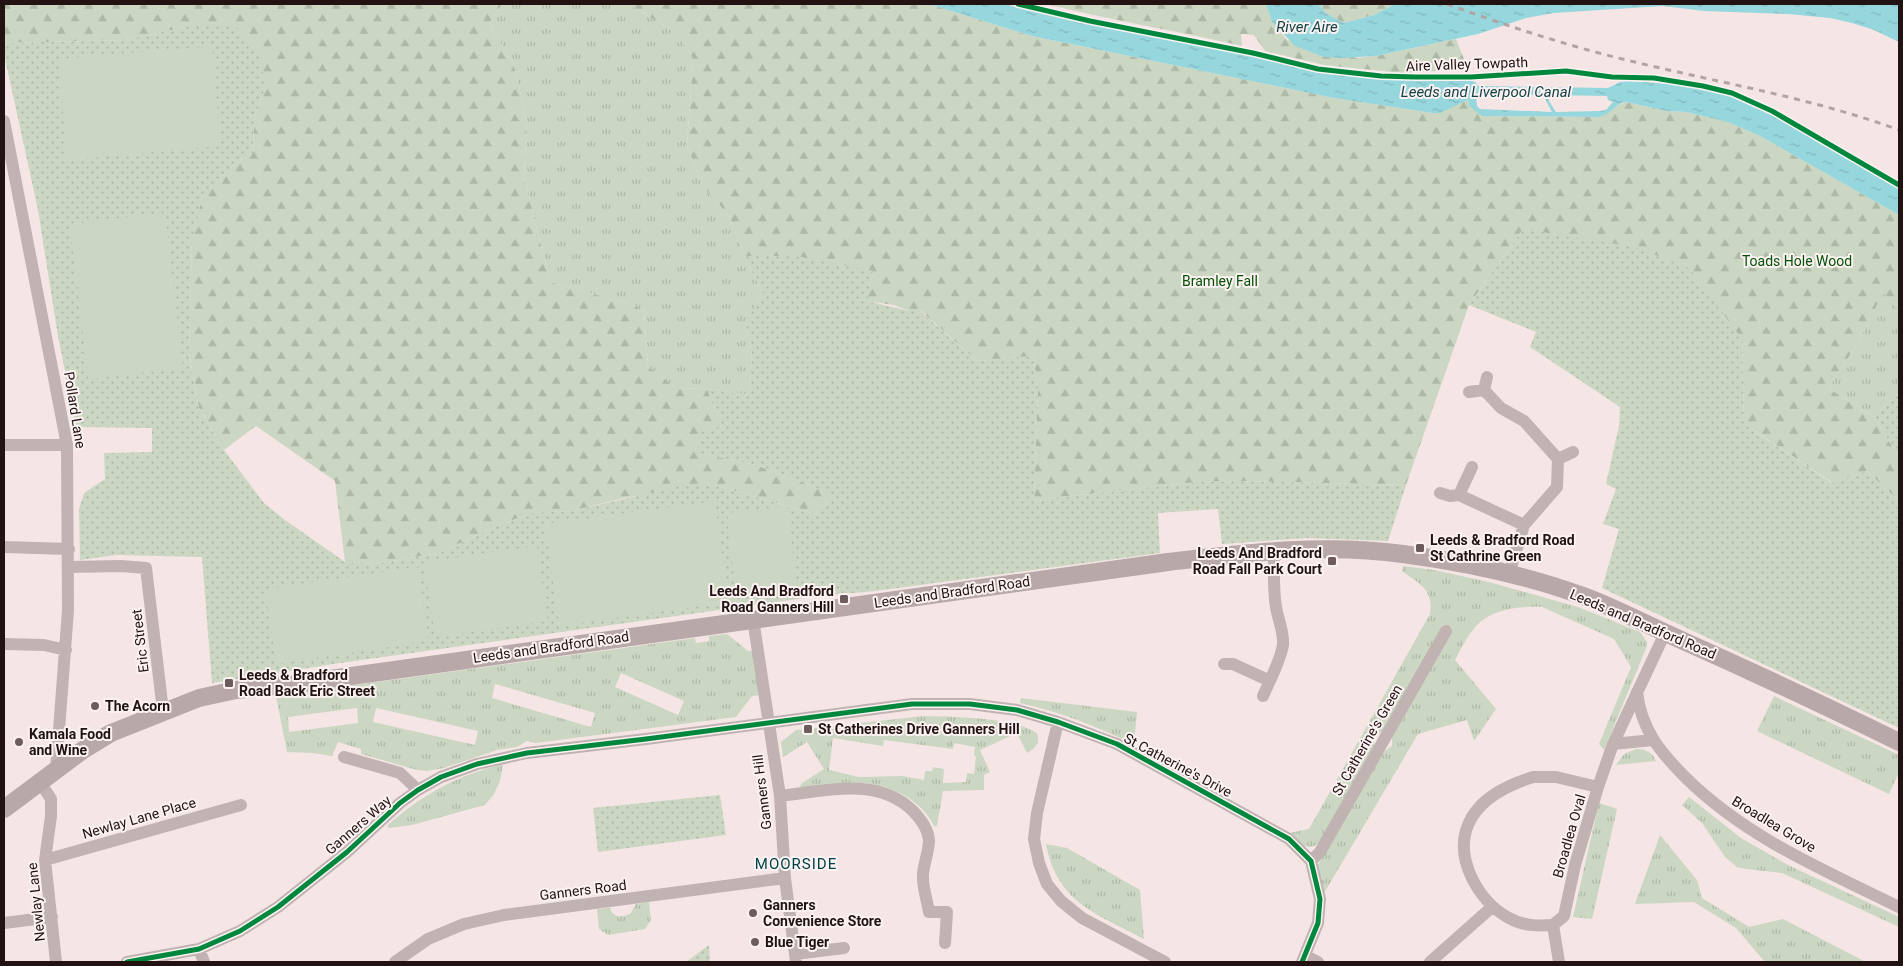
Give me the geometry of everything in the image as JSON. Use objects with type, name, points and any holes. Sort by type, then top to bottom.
[{"type":"main road","name":"Leeds and Bradford Road","points":[[4,809],[83,750],[111,733],[199,698],[236,690],[1168,562],[1274,552],[1319,550],[1402,554],[1509,574],[1584,596],[1899,742]]},
{"type":"street","name":"Pollard Lane","points":[[4,125],[67,445],[69,548],[66,650],[56,770]]},
{"type":"street","points":[[1484,390],[1487,377]]},
{"type":"street","points":[[1469,392],[1484,390]]},
{"type":"street","points":[[1484,390],[1501,408],[1524,421],[1558,459],[1557,488],[1524,524],[1509,574]]},
{"type":"street","points":[[4,445],[67,445]]},
{"type":"street","points":[[1558,459],[1573,452]]},
{"type":"street","points":[[1459,495],[1472,466]]},
{"type":"street","points":[[1440,493],[1450,496],[1459,495],[1524,524]]},
{"type":"street","points":[[4,546],[69,548]]},
{"type":"street","points":[[1263,696],[1279,659],[1283,632],[1275,604],[1274,552]]},
{"type":"street","name":"Eric Street","points":[[68,567],[121,566],[146,568],[163,711]]},
{"type":"street","name":"Ganners Hill","points":[[753,619],[780,796],[786,878],[795,958]]},
{"type":"street","name":"St Catherine's Green","points":[[1311,862],[1320,852],[1446,631]]},
{"type":"street","points":[[1598,787],[1613,744],[1664,632]]},
{"type":"street","points":[[4,644],[44,645],[66,650]]},
{"type":"street","points":[[1224,664],[1234,664],[1270,681]]},
{"type":"street","name":"Broadlea Grove","points":[[1637,692],[1639,710],[1653,740],[1678,770],[1699,791],[1736,821],[1803,861],[1899,907]]},
{"type":"street","name":"St Catherine's Drive","points":[[768,722],[912,704],[970,704],[1017,710],[1058,722],[1117,744],[1289,839],[1311,862]]},
{"type":"street","name":"Ganners Way","points":[[127,962],[199,949],[240,930],[278,907],[347,852],[400,803],[441,777],[477,764],[527,752],[646,739],[768,722]]},
{"type":"street","points":[[1058,722],[1037,813],[1034,839],[1039,863],[1047,884],[1061,901],[1082,918],[1165,962]]},
{"type":"street","points":[[1613,744],[1653,740]]},
{"type":"street","points":[[344,757],[400,773],[418,790]]},
{"type":"street","name":"Broadlea Oval","points":[[1533,777],[1556,777],[1598,787],[1564,916],[1553,926],[1532,926],[1510,919],[1492,907],[1475,884],[1466,863],[1463,841],[1468,823],[1478,809],[1492,795],[1512,783],[1533,777]]},
{"type":"street","name":"Newlay Lane","points":[[40,782],[51,799],[45,860],[56,962]]},
{"type":"street","points":[[780,796],[858,787],[883,792],[903,801],[926,828],[929,840],[923,875],[925,892],[930,912],[947,912],[945,943]]},
{"type":"street","name":"Newlay Lane Place","points":[[45,860],[241,805]]},
{"type":"street","points":[[1311,862],[1320,899],[1318,923],[1304,959],[1318,962]]},
{"type":"street","name":"Ganners Road","points":[[395,962],[428,939],[464,924],[504,915],[786,878]]},
{"type":"street","points":[[1430,962],[1492,907]]},
{"type":"street","points":[[4,923],[52,917]]},
{"type":"street","points":[[1553,926],[1559,962]]},
{"type":"street","points":[[795,958],[844,948]]},
{"type":"street","points":[[199,949],[204,962]]},
{"type":"green space","points":[[4,4],[502,4],[489,24],[514,66],[527,120],[524,177],[550,282],[637,306],[644,312],[648,366],[676,388],[707,389],[722,426],[700,433],[699,453],[756,465],[833,494],[815,514],[714,485],[628,497],[572,511],[532,513],[502,524],[439,553],[375,564],[345,562],[335,481],[256,426],[224,450],[199,408],[189,353],[192,238],[203,192],[235,164],[253,153],[254,120],[266,86],[204,23],[126,40],[4,43]]},
{"type":"green space","points":[[502,4],[628,4],[678,34],[693,59],[687,145],[702,185],[729,216],[744,256],[763,293],[745,323],[752,348],[750,395],[707,389],[676,388],[648,366],[644,312],[637,306],[550,282],[524,177],[527,120],[514,66],[489,24]]},
{"type":"green space","name":"Bramley Fall","points":[[628,4],[929,4],[1032,36],[1334,98],[1433,113],[1468,100],[1482,116],[1599,117],[1626,102],[1667,111],[1686,112],[1728,122],[1760,136],[1899,215],[1899,310],[1883,293],[1858,343],[1828,388],[1874,417],[1899,457],[1899,501],[1867,471],[1833,483],[1744,424],[1742,339],[1523,229],[1469,305],[1406,485],[1241,481],[1197,482],[1034,500],[1038,387],[1033,356],[977,361],[921,311],[909,311],[894,305],[866,301],[873,272],[795,256],[744,256],[729,216],[702,185],[687,145],[693,59],[678,34]]},
{"type":"green space","points":[[1046,4],[1266,4],[1272,22],[1287,40],[1357,58],[1376,56],[1456,39],[1468,69],[1402,73],[1324,65],[1265,51],[1254,35],[1241,34],[1242,46]]},
{"type":"green space","points":[[1318,4],[1395,4],[1374,15],[1344,23],[1327,14]]},
{"type":"green space","points":[[203,23],[238,28],[258,55],[266,86],[254,120],[253,153],[235,164],[204,192],[192,238],[189,354],[199,408],[224,450],[264,503],[345,562],[375,564],[439,553],[502,524],[532,513],[572,511],[683,485],[714,485],[815,514],[832,494],[756,465],[698,453],[699,433],[722,426],[707,389],[750,395],[752,348],[745,323],[763,293],[744,256],[795,256],[873,271],[867,301],[909,311],[920,311],[977,361],[1033,356],[1038,387],[1034,500],[1197,482],[1241,481],[1406,485],[1388,541],[1307,538],[1222,544],[1218,509],[1158,513],[1160,553],[875,591],[812,597],[340,663],[212,683],[202,557],[116,555],[80,560],[79,509],[84,493],[105,479],[104,453],[152,452],[152,428],[76,427],[58,336],[38,210],[4,54],[4,43],[126,40]]},
{"type":"green space","points":[[212,46],[221,146],[67,160],[58,59]]},
{"type":"green space","points":[[165,213],[183,368],[88,379],[70,224]]},
{"type":"green space","points":[[1523,229],[1635,247],[1689,268],[1742,339],[1744,424],[1832,483],[1867,471],[1899,501],[1899,728],[1602,588],[1619,529],[1603,524],[1616,489],[1606,484],[1619,426],[1620,407],[1530,347],[1536,332],[1469,305]]},
{"type":"green space","points":[[1883,292],[1899,310],[1899,393],[1874,417],[1828,388],[1858,343]]},
{"type":"green space","points":[[1899,393],[1899,457],[1874,417]]},
{"type":"green space","points":[[715,501],[729,602],[559,626],[545,524]]},
{"type":"green space","points":[[788,506],[797,590],[736,597],[727,513]]},
{"type":"green space","points":[[537,546],[548,621],[435,637],[424,562]]},
{"type":"green space","points":[[1403,566],[1434,570],[1489,582],[1578,607],[1640,632],[1647,642],[1647,646],[1604,750],[1599,744],[1631,667],[1614,639],[1542,607],[1507,610],[1482,620],[1470,634],[1455,660],[1496,709],[1474,741],[1467,720],[1418,734],[1323,895],[1318,865],[1382,753],[1392,746],[1392,734],[1452,629],[1443,625],[1385,732],[1379,733],[1375,737],[1374,749],[1318,844],[1309,847],[1299,842],[1289,833],[1309,829],[1430,614],[1430,599],[1427,593],[1424,588],[1402,571]]},
{"type":"green space","points":[[418,567],[429,641],[276,664],[265,589]]},
{"type":"green space","points":[[727,634],[748,651],[754,651],[760,695],[752,696],[736,717],[536,743],[527,741],[517,747],[497,750],[444,768],[427,771],[417,770],[361,754],[361,749],[338,742],[332,756],[287,752],[276,696],[695,638],[696,643],[709,641],[709,636]],"holes":[[[621,673],[684,701],[678,715],[615,687]],[[495,684],[595,713],[591,727],[492,698]],[[357,708],[358,723],[289,732],[288,717]],[[376,708],[478,731],[475,745],[373,722]]]},
{"type":"green space","points":[[1774,696],[1899,755],[1899,772],[1889,794],[1757,731]]},
{"type":"green space","points":[[1021,698],[1137,712],[1134,745],[1078,720],[1020,703]]},
{"type":"green space","points":[[924,716],[951,717],[1013,724],[1037,733],[1038,742],[1027,753],[1017,733],[980,750],[990,772],[984,775],[984,790],[943,791],[937,826],[934,826],[928,816],[913,801],[882,786],[853,783],[799,788],[802,783],[824,769],[807,742],[783,757],[781,742],[796,730]],"holes":[[[833,738],[883,746],[884,740],[953,749],[954,743],[975,747],[974,774],[967,773],[966,782],[943,783],[944,769],[933,767],[932,771],[925,771],[924,780],[903,776],[859,777],[829,770]]]},
{"type":"green space","points":[[1636,749],[1653,755],[1656,761],[1616,765],[1624,754]]},
{"type":"green space","points":[[503,764],[500,781],[494,794],[485,805],[412,825],[389,828],[387,826],[413,805],[455,780]]},
{"type":"green space","points":[[720,795],[726,835],[598,852],[593,808]]},
{"type":"green space","points":[[1689,797],[1741,838],[1788,865],[1899,917],[1899,927],[1782,873],[1737,867],[1725,857],[1702,823],[1682,805]]},
{"type":"green space","points":[[1599,803],[1617,809],[1592,919],[1573,917]]},
{"type":"green space","points":[[1660,835],[1697,880],[1702,898],[1749,927],[1783,919],[1866,962],[1765,962],[1736,928],[1694,902],[1635,904]]},
{"type":"green space","points":[[1046,844],[1067,848],[1140,890],[1144,939],[1095,914],[1069,893],[1059,880],[1051,864]]},
{"type":"green space","points":[[649,902],[651,920],[645,929],[608,935],[599,929],[597,909],[610,908],[613,914],[625,916],[631,913],[636,904]]},
{"type":"green space","points":[[709,945],[710,962],[686,962]]},
{"type":"water","name":"Leeds and Liverpool Canal","points":[[929,4],[1004,4],[1329,74],[1394,79],[1473,81],[1478,86],[1608,88],[1620,82],[1628,81],[1686,85],[1736,97],[1776,116],[1899,189],[1899,215],[1760,136],[1728,122],[1686,112],[1667,111],[1626,102],[1619,104],[1599,117],[1482,116],[1469,106],[1468,100],[1440,113],[1433,113],[1334,98],[1032,36]],"holes":[[[1485,94],[1543,95],[1552,112],[1480,109],[1477,106],[1476,96]],[[1547,95],[1607,96],[1608,100],[1613,102],[1606,110],[1556,112]]]},
{"type":"water","name":"River Aire","points":[[1266,4],[1318,4],[1327,14],[1344,23],[1374,15],[1395,4],[1899,4],[1899,42],[1874,30],[1830,18],[1788,14],[1704,11],[1663,6],[1554,13],[1526,18],[1478,34],[1376,56],[1324,57],[1295,46],[1272,22]]},
{"type":"railway","points":[[1447,4],[1518,29],[1590,51],[1835,109],[1899,130]]},
{"type":"cycle path","name":"Aire Valley Towpath","points":[[1018,4],[1090,21],[1253,53],[1318,69],[1381,76],[1415,77],[1471,77],[1566,71],[1612,77],[1654,78],[1703,86],[1732,93],[1772,111],[1899,185]]},
{"type":"cycle path","points":[[127,962],[199,949],[240,931],[278,907],[347,852],[400,803],[418,790],[441,777],[477,764],[527,753],[912,704],[970,704],[1017,710],[1058,722],[1117,744],[1289,839],[1311,861],[1320,899],[1318,923],[1302,962]]},
{"type":"place","name":"Leeds & Bradford Road St Cathrine Green","points":[[1420,548]]},
{"type":"place","name":"Leeds And Bradford Road Fall Park Court","points":[[1332,561]]},
{"type":"place","name":"Leeds And Bradford Road Ganners Hill","points":[[844,599]]},
{"type":"place","name":"Leeds & Bradford Road Back Eric Street","points":[[229,683]]},
{"type":"place","name":"The Acorn","points":[[95,706]]},
{"type":"place","name":"St Catherines Drive Ganners Hill","points":[[808,729]]},
{"type":"place","name":"Kamala Food and Wine","points":[[19,742]]},
{"type":"place","name":"Ganners Convenience Store","points":[[753,913]]},
{"type":"place","name":"Blue Tiger","points":[[755,942]]},
{"type":"district","name":"MOORSIDE","points":[[796,864]]},
{"type":"park label","name":"Toads Hole Wood","points":[[1797,261]]}]
